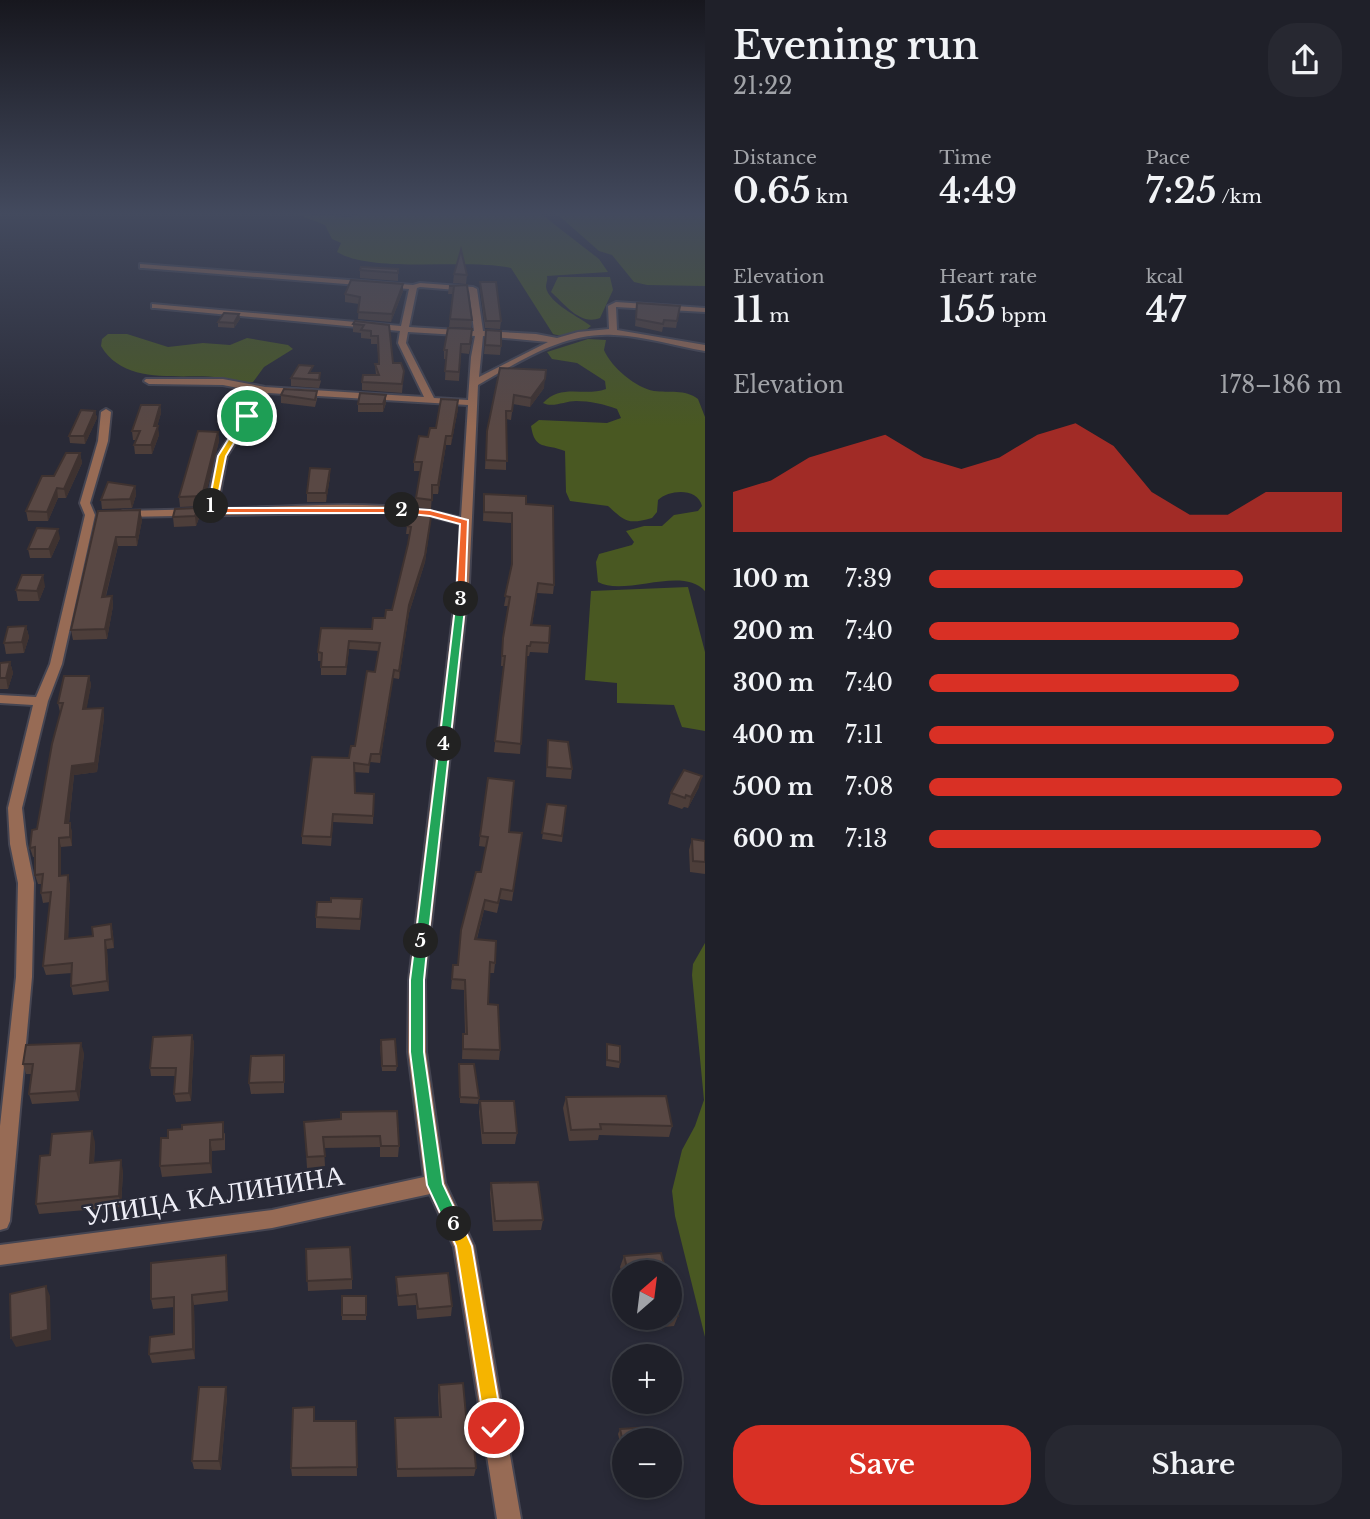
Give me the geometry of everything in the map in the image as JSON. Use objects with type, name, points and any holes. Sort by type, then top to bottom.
[{"type":"street","points":[[386,285],[473,289],[479,335],[475,356],[463,583],[417,980],[417,1052],[435,1185],[464,1246],[509,1519]]},
{"type":"street","points":[[413,287],[402,343],[430,400]]},
{"type":"street","points":[[613,332],[612,306],[616,304],[705,310]]},
{"type":"street","points":[[155,306],[558,341]]},
{"type":"street","points":[[475,383],[528,353],[558,341],[613,332],[705,348]]},
{"type":"street","points":[[149,381],[223,382],[265,390],[474,403]]},
{"type":"street","points":[[211,511],[222,456],[265,390]]},
{"type":"street","points":[[0,1221],[24,977],[26,883],[18,844],[15,808],[41,701],[56,664],[97,514],[85,503],[103,440],[106,412]]},
{"type":"street","points":[[117,514],[384,509],[430,513],[465,522]]},
{"type":"street","points":[[0,699],[41,701]]},
{"type":"street","name":"УЛИЦА КАЛИНИНА","points":[[0,1255],[272,1219],[435,1185]]},
{"type":"green space","points":[[522,285],[546,285],[552,299],[591,326],[578,334],[553,334]]},
{"type":"green space","points":[[554,285],[612,285],[613,290],[600,318],[593,320],[579,316],[567,308],[551,292]]},
{"type":"green space","points":[[647,285],[705,285],[705,286]]},
{"type":"green space","points":[[108,334],[127,334],[168,347],[203,343],[230,345],[247,338],[288,345],[293,349],[264,367],[253,382],[214,377],[152,375],[123,367],[111,358],[101,346],[102,339]]},
{"type":"green space","points":[[588,339],[606,340],[604,350],[607,357],[625,376],[640,386],[654,391],[688,394],[698,399],[705,417],[705,591],[695,584],[682,581],[623,586],[609,586],[598,582],[596,562],[599,554],[632,545],[634,542],[626,531],[644,526],[662,526],[674,515],[698,511],[702,506],[695,496],[676,492],[658,500],[657,512],[652,518],[632,521],[623,518],[608,506],[570,501],[566,492],[565,451],[538,443],[531,426],[539,420],[607,423],[621,418],[617,409],[597,403],[543,403],[557,393],[606,389],[605,381],[577,363],[552,359],[547,352]]},
{"type":"green space","points":[[688,587],[705,652],[705,731],[682,727],[674,705],[617,703],[617,683],[585,680],[591,591]]},
{"type":"green space","points":[[705,943],[705,1337],[675,1216],[672,1191],[682,1150],[695,1126],[704,1100],[692,975],[693,964]]},
{"type":"building","points":[[349,285],[403,285],[392,314],[358,312],[360,297],[345,294]]},
{"type":"building","points":[[467,285],[472,320],[450,319],[454,286],[449,286]]},
{"type":"building","points":[[480,285],[496,285],[501,321],[486,321]]},
{"type":"building","points":[[637,303],[680,306],[677,321],[664,320],[663,324],[636,319]]},
{"type":"building","points":[[224,313],[239,314],[234,323],[218,322]]},
{"type":"building","points":[[355,321],[389,325],[393,363],[401,363],[404,371],[402,384],[362,382],[363,375],[379,375],[375,364],[379,364],[378,336],[371,336],[371,331],[361,330],[364,325],[353,324]]},
{"type":"building","points":[[448,328],[472,329],[470,344],[461,344],[459,372],[445,371],[447,350],[444,350]]},
{"type":"building","points":[[486,330],[501,331],[501,346],[485,345]]},
{"type":"building","points":[[299,365],[313,366],[309,373],[320,373],[319,380],[291,378]]},
{"type":"building","points":[[500,368],[546,370],[545,379],[531,398],[514,395],[512,411],[506,411],[507,461],[486,460],[487,431]]},
{"type":"building","points":[[284,389],[317,391],[315,400],[281,395]]},
{"type":"building","points":[[360,393],[386,395],[383,404],[358,404]]},
{"type":"building","points":[[441,399],[458,400],[452,436],[446,436],[438,485],[432,485],[432,500],[416,498],[422,462],[414,462],[419,436],[428,437],[430,428],[436,428]]},
{"type":"building","points":[[141,405],[160,405],[154,426],[158,426],[151,445],[134,445],[140,431],[132,431]]},
{"type":"building","points":[[81,410],[95,411],[84,436],[69,436]]},
{"type":"building","points":[[198,431],[218,432],[202,496],[179,497]]},
{"type":"building","points":[[66,453],[80,453],[64,489],[57,488],[47,512],[26,511],[42,476],[54,476]]},
{"type":"building","points":[[310,468],[330,469],[326,493],[307,493]]},
{"type":"building","points":[[108,482],[135,486],[130,499],[101,500]]},
{"type":"building","points":[[484,494],[526,496],[526,504],[553,506],[554,585],[538,583],[531,625],[550,626],[549,643],[531,642],[530,646],[527,646],[521,744],[495,741],[505,656],[502,656],[503,638],[510,597],[505,596],[512,564],[512,513],[484,512]]},
{"type":"building","points":[[198,508],[195,516],[173,517],[175,509]]},
{"type":"building","points":[[409,509],[432,511],[425,555],[409,605],[399,671],[394,670],[380,754],[371,754],[369,765],[354,763],[355,793],[374,794],[373,816],[333,814],[331,837],[302,836],[312,757],[349,758],[351,746],[355,746],[367,671],[375,672],[380,643],[349,641],[346,667],[321,667],[322,653],[318,652],[321,628],[372,629],[373,618],[385,618],[386,610],[392,610],[411,527],[407,526]]},
{"type":"building","points":[[140,510],[136,537],[116,537],[102,597],[112,596],[105,629],[71,630],[98,511]]},
{"type":"building","points":[[37,528],[58,529],[49,549],[28,549]]},
{"type":"building","points":[[22,575],[43,575],[37,591],[16,590]]},
{"type":"building","points":[[26,626],[22,642],[4,643],[8,627]]},
{"type":"building","points":[[10,662],[6,678],[0,678],[0,663]]},
{"type":"building","points":[[64,676],[89,676],[83,709],[103,708],[95,763],[72,766],[65,823],[70,823],[70,837],[59,838],[59,876],[68,875],[65,939],[93,936],[92,927],[111,924],[112,939],[105,940],[107,981],[71,986],[72,963],[43,966],[51,892],[41,893],[43,874],[35,875],[35,847],[30,848],[32,830],[37,829],[52,744],[63,703],[58,703]]},
{"type":"building","points":[[548,740],[568,742],[572,769],[547,767]]},
{"type":"building","points":[[684,770],[702,776],[691,797],[686,795],[685,798],[671,793]]},
{"type":"building","points":[[488,778],[514,781],[509,832],[522,833],[513,891],[501,889],[498,903],[485,900],[475,939],[496,941],[495,963],[490,962],[488,1004],[498,1005],[500,1050],[463,1049],[463,1034],[467,1034],[465,980],[452,979],[453,965],[458,965],[461,930],[476,872],[481,872],[488,837],[480,836]]},
{"type":"building","points":[[547,804],[566,806],[562,836],[542,833]]},
{"type":"building","points":[[692,839],[705,841],[705,862],[693,861]]},
{"type":"building","points":[[331,898],[362,899],[360,919],[316,917],[317,902],[331,902]]},
{"type":"building","points":[[192,1035],[189,1093],[174,1094],[176,1068],[150,1068],[153,1037]]},
{"type":"building","points":[[395,1039],[397,1066],[382,1066],[381,1040]]},
{"type":"building","points":[[81,1043],[76,1091],[29,1094],[33,1064],[23,1064],[26,1045]]},
{"type":"building","points":[[607,1044],[620,1046],[620,1062],[607,1060]]},
{"type":"building","points":[[284,1055],[284,1082],[249,1083],[251,1056]]},
{"type":"building","points":[[459,1064],[474,1064],[479,1098],[460,1097]]},
{"type":"building","points":[[666,1096],[672,1126],[600,1124],[601,1129],[571,1130],[566,1097]]},
{"type":"building","points":[[480,1101],[514,1101],[517,1133],[483,1133]]},
{"type":"building","points":[[397,1111],[399,1146],[381,1146],[380,1136],[323,1137],[325,1156],[307,1157],[304,1122],[341,1119],[341,1112]]},
{"type":"building","points":[[223,1122],[223,1139],[210,1140],[210,1163],[160,1166],[161,1138],[168,1138],[168,1130],[182,1129],[182,1125]]},
{"type":"building","points":[[92,1131],[90,1163],[121,1160],[119,1196],[36,1204],[40,1156],[50,1155],[52,1134]]},
{"type":"building","points":[[538,1182],[543,1220],[495,1221],[491,1183]]},
{"type":"building","points":[[350,1247],[352,1279],[307,1281],[306,1249]]},
{"type":"building","points":[[661,1253],[663,1260],[625,1260],[624,1256]]},
{"type":"building","points":[[226,1255],[227,1291],[192,1295],[193,1349],[149,1354],[150,1337],[174,1334],[174,1297],[151,1299],[151,1263]]},
{"type":"building","points":[[448,1273],[452,1306],[418,1309],[416,1294],[398,1296],[396,1277]]},
{"type":"building","points":[[46,1286],[48,1330],[11,1338],[10,1294]]},
{"type":"building","points":[[342,1296],[366,1296],[366,1315],[342,1315]]},
{"type":"building","points":[[463,1383],[467,1426],[472,1426],[476,1468],[397,1469],[395,1418],[441,1417],[439,1385]]},
{"type":"building","points":[[199,1387],[226,1387],[219,1461],[192,1461]]},
{"type":"building","points":[[314,1407],[314,1421],[356,1421],[357,1467],[291,1468],[293,1408]]},
{"type":"route","points":[[247,416],[222,456],[211,511],[384,509],[430,513],[465,522],[463,583],[417,980],[417,1052],[435,1185],[464,1246],[494,1428]]}]
